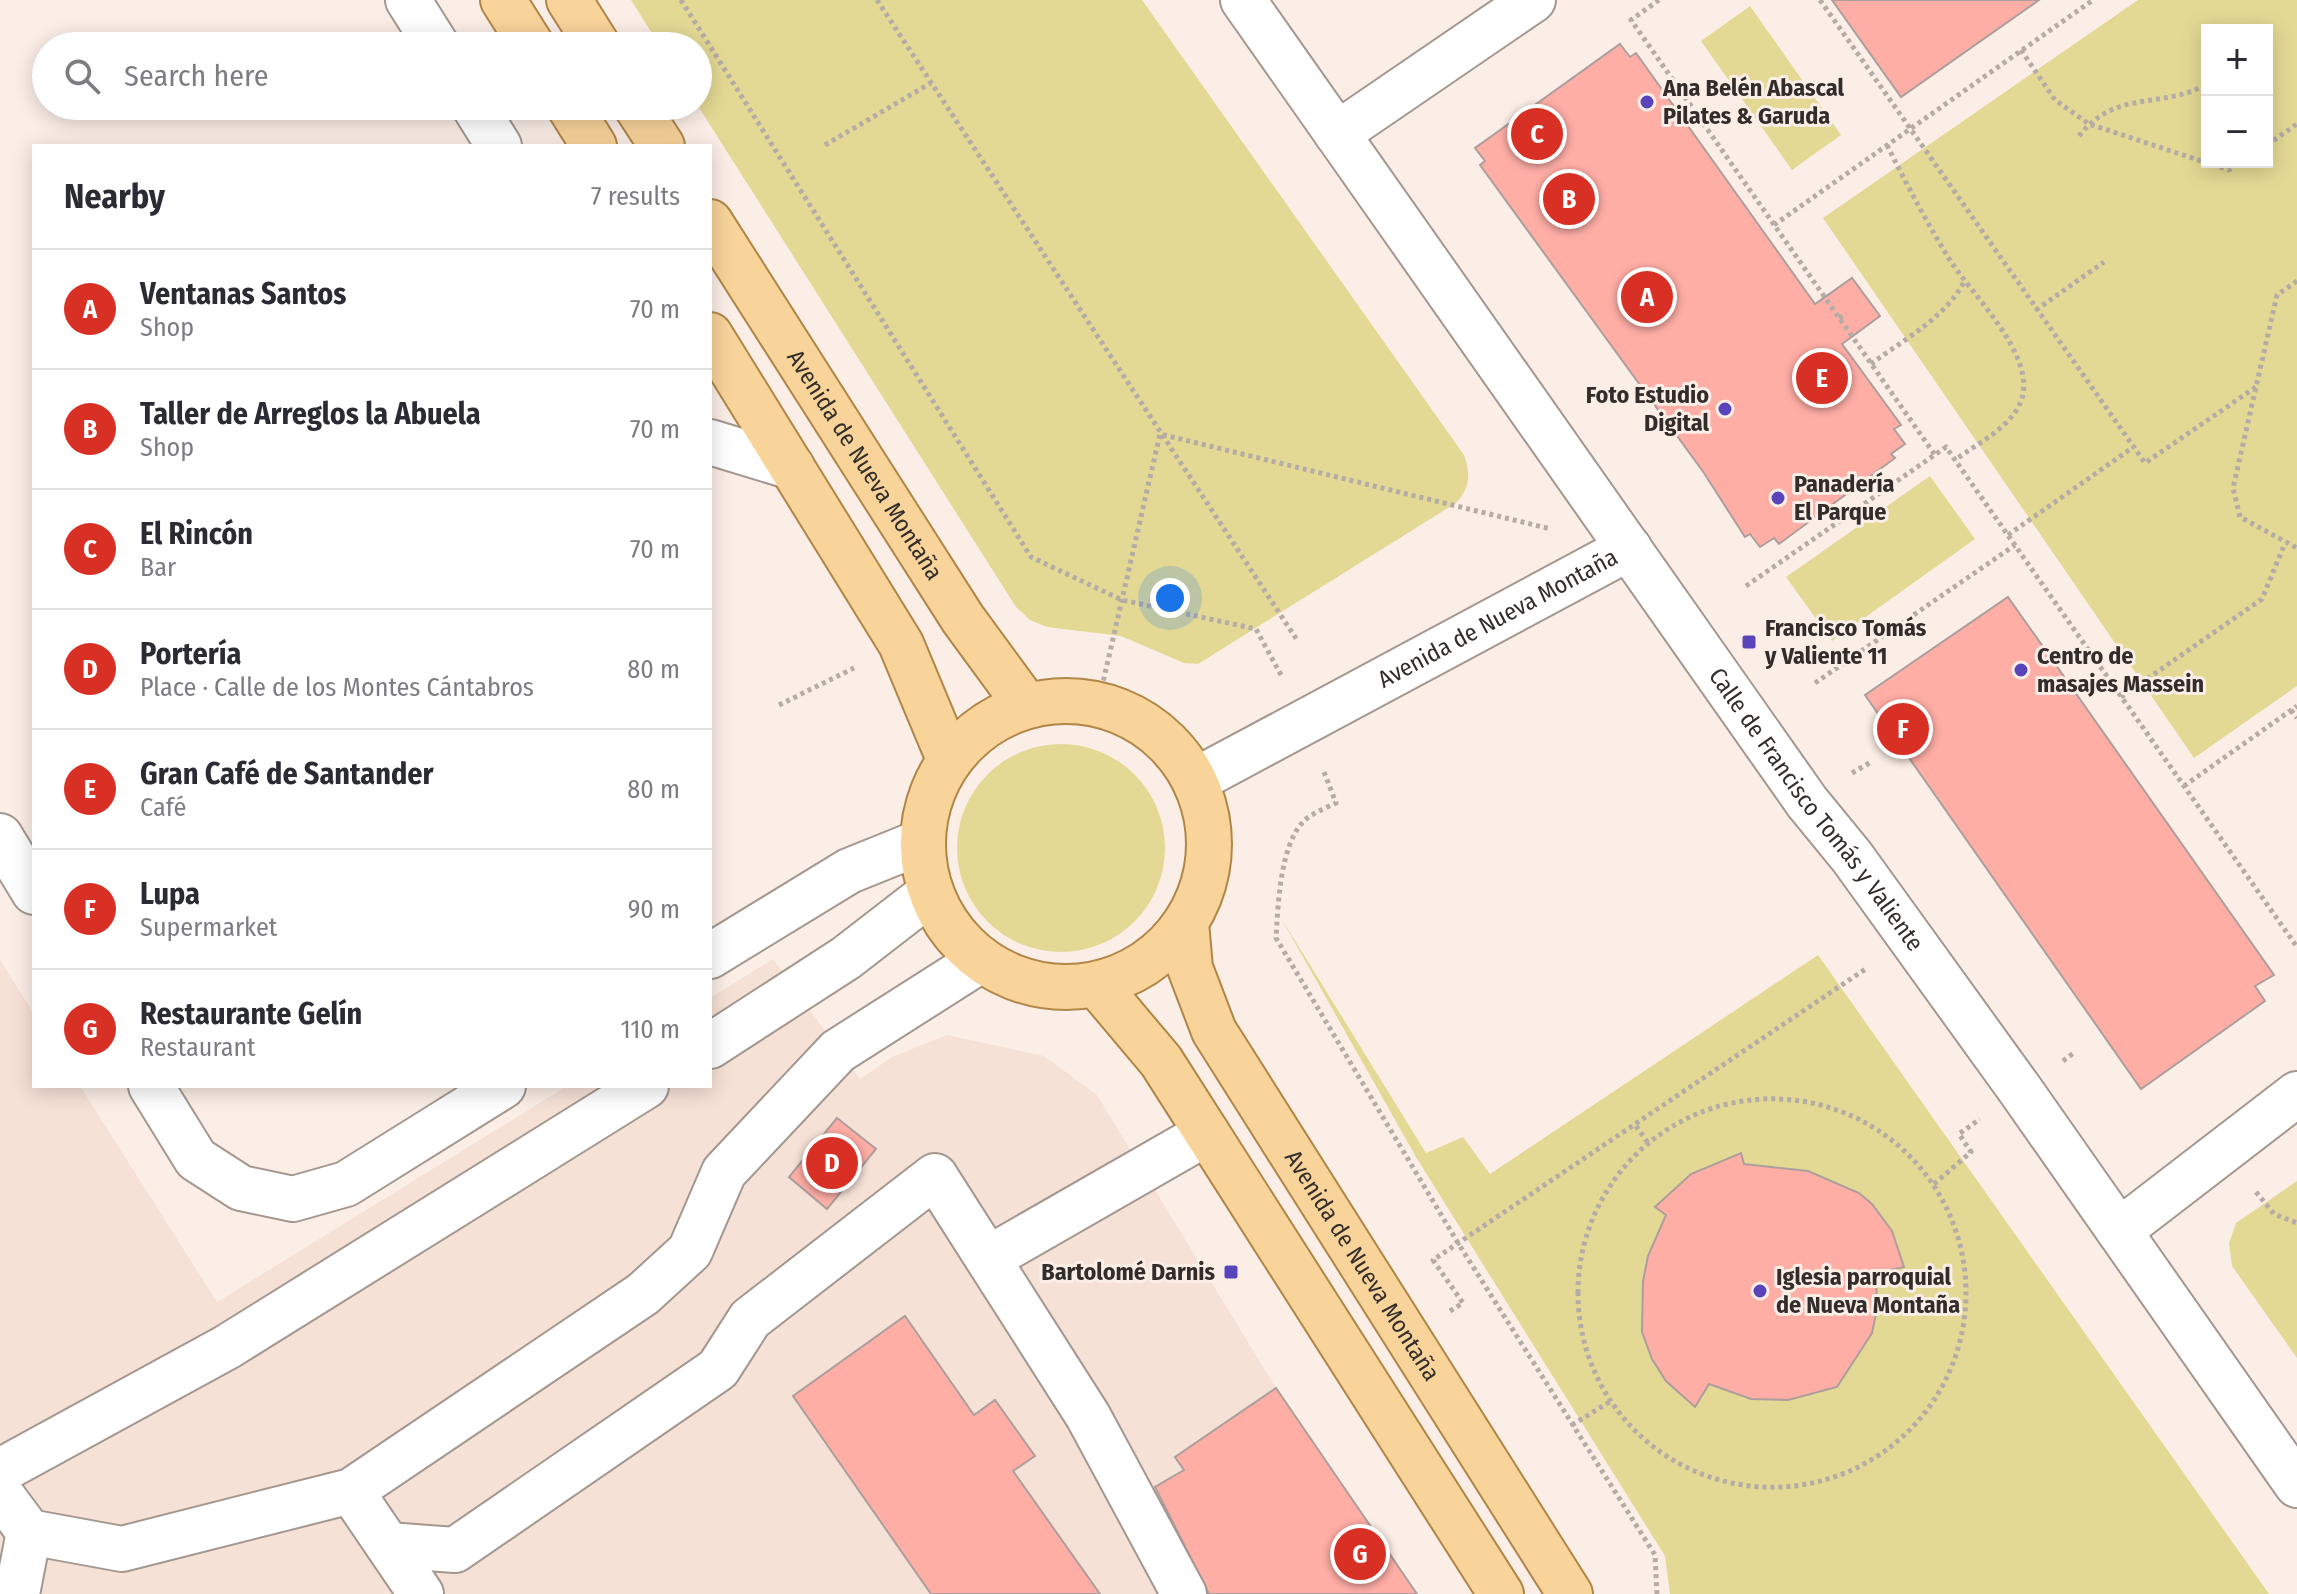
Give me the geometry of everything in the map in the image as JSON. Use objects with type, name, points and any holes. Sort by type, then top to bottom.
[{"type":"main road","points":[[503,0],[523,32]]},
{"type":"main road","points":[[569,0],[589,32]]},
{"type":"main road","points":[[578,120],[593,144]]},
{"type":"main road","points":[[645,120],[661,144]]},
{"type":"main road","name":"Avenida de Nueva Montaña","points":[[712,225],[963,619],[1026,705]]},
{"type":"main road","points":[[712,338],[901,644],[949,759]]},
{"type":"main road","points":[[1059,700],[1098,704],[1143,723],[1177,752],[1198,779],[1209,858],[1200,893],[1186,923],[1147,962],[1097,985],[1060,987],[1020,980],[981,960],[955,935],[930,893],[921,842],[923,824],[949,759],[981,728],[1026,705],[1059,700]]},
{"type":"main road","name":"Avenida de Nueva Montaña","points":[[1186,923],[1190,968],[1216,1034],[1570,1594]]},
{"type":"main road","points":[[1097,985],[1161,1061],[1501,1594]]},
{"type":"street","points":[[408,0],[428,32]]},
{"type":"street","name":"Calle de Francisco Tomás y Valiente","points":[[1243,0],[1807,802],[1911,938],[2021,1091],[2297,1485]]},
{"type":"street","points":[[1337,134],[1533,0]]},
{"type":"street","points":[[483,120],[498,144]]},
{"type":"street","points":[[712,443],[792,467]]},
{"type":"street","name":"Avenida de Nueva Montaña","points":[[1198,779],[1629,548]]},
{"type":"street","points":[[0,836],[32,889]]},
{"type":"street","points":[[712,955],[849,871],[921,842]]},
{"type":"street","points":[[712,1045],[846,958],[930,893]]},
{"type":"street","points":[[0,1493],[29,1532],[122,1549],[351,1491],[643,1294],[690,1251],[724,1172],[838,1051],[981,960]]},
{"type":"street","points":[[152,1088],[196,1159],[241,1188],[293,1199],[346,1184],[500,1088]]},
{"type":"street","points":[[0,1471],[227,1347],[643,1088]]},
{"type":"street","points":[[2119,1231],[2297,1094]]},
{"type":"street","points":[[989,1258],[1207,1133]]},
{"type":"street","points":[[388,1545],[455,1550],[718,1369],[750,1319],[935,1176],[1088,1416],[1184,1594]]},
{"type":"street","points":[[351,1491],[421,1594]]},
{"type":"street","points":[[17,1594],[29,1532]]},
{"type":"path","points":[[681,0],[701,32]]},
{"type":"path","points":[[877,0],[1297,640]]},
{"type":"path","points":[[1659,0],[1631,20],[1935,455]]},
{"type":"path","points":[[1820,0],[2145,463],[2256,387]]},
{"type":"path","points":[[1774,225],[2093,0]]},
{"type":"path","points":[[712,49],[1031,557],[1122,600],[1256,629],[1305,720],[1336,803],[1303,822],[1290,849],[1280,885],[1276,938],[1458,1243],[1655,1555],[1657,1594]]},
{"type":"path","points":[[2021,50],[2055,100],[2089,124],[2201,161]]},
{"type":"path","points":[[825,145],[931,83]]},
{"type":"path","points":[[2079,136],[2089,124],[2112,107],[2186,96],[2201,87]]},
{"type":"path","points":[[2273,141],[2297,124]]},
{"type":"path","points":[[1887,145],[1964,282],[2011,345],[2021,368],[2023,394],[2009,421],[1955,460]]},
{"type":"path","points":[[2036,310],[2104,262]]},
{"type":"path","points":[[2297,281],[2277,295],[2233,488],[2240,517],[2297,548]]},
{"type":"path","points":[[1871,364],[1935,317],[1954,299],[1964,282]]},
{"type":"path","points":[[1839,318],[1846,313]]},
{"type":"path","points":[[1098,704],[1160,434]]},
{"type":"path","points":[[1160,434],[1554,530]]},
{"type":"path","points":[[1746,586],[1946,447],[2297,947]]},
{"type":"path","points":[[2008,535],[2132,448]]},
{"type":"path","points":[[2121,697],[2262,599],[2285,543]]},
{"type":"path","points":[[1815,683],[2015,545]]},
{"type":"path","points":[[779,705],[859,665]]},
{"type":"path","points":[[2184,786],[2294,708],[2297,718]]},
{"type":"path","points":[[1463,1303],[1433,1260],[1911,938]]},
{"type":"path","points":[[1934,1184],[1971,1152],[1959,1134],[2021,1091]]},
{"type":"path","points":[[1760,1098],[1800,1100],[1839,1110],[1876,1128],[1908,1153],[1934,1184],[1953,1221],[1964,1260],[1967,1301],[1961,1341],[1947,1379],[1925,1414],[1897,1443],[1863,1465],[1825,1481],[1785,1487],[1744,1486],[1704,1476],[1668,1457],[1636,1432],[1611,1401],[1592,1364],[1580,1325],[1577,1284],[1584,1244],[1597,1206],[1619,1172],[1648,1143],[1682,1120],[1719,1104],[1760,1098]]},
{"type":"path","points":[[1636,1126],[1648,1143]]},
{"type":"path","points":[[2256,1192],[2274,1214],[2297,1223]]},
{"type":"path","points":[[1572,1425],[1611,1401]]},
{"type":"shaded area","points":[[631,0],[1142,0],[1464,455],[1468,475],[1464,492],[1456,503],[1198,664],[1184,663],[1121,636],[1047,627],[1030,620],[1016,607],[707,120],[712,120],[712,32],[651,32]]},
{"type":"shaded area","points":[[2138,0],[2297,0],[2297,686],[2194,758],[1823,218]]},
{"type":"shaded area","points":[[1750,6],[1841,135],[1792,170],[1701,41]]},
{"type":"shaded area","points":[[1930,476],[1975,539],[1832,641],[1786,577]]},
{"type":"shaded area","points":[[1061,744],[1101,752],[1135,774],[1157,808],[1165,848],[1157,888],[1135,922],[1101,944],[1061,952],[1021,944],[987,922],[965,888],[957,848],[965,808],[987,774],[1021,752]]},
{"type":"shaded area","points":[[1281,918],[1426,1153],[1463,1137],[1490,1174],[1818,955],[2269,1594],[1670,1594],[1665,1556],[1416,1157]]},
{"type":"shaded area","points":[[773,959],[860,1079],[892,1057],[947,1035],[1044,1056],[1097,1095],[1276,1388],[1175,1457],[1258,1594],[0,1594],[0,960],[32,1011],[32,1088],[81,1088],[217,1302],[564,1088],[712,1088],[712,997]]},
{"type":"shaded area","points":[[2297,1181],[2297,1358],[2232,1266],[2229,1243],[2236,1223]]},
{"type":"building","points":[[1832,0],[2039,0],[1901,97]]},
{"type":"building","points":[[1620,44],[1630,57],[1636,53],[1815,304],[1852,278],[1880,316],[1842,344],[1901,425],[1894,429],[1905,444],[1891,454],[1895,458],[1779,544],[1774,538],[1760,547],[1750,534],[1745,537],[1704,473],[1480,165],[1485,161],[1475,148]]},
{"type":"building","points":[[2008,597],[2274,975],[2255,986],[2265,1001],[2141,1089],[1865,695]]},
{"type":"building","points":[[837,1118],[876,1149],[827,1209],[789,1177]]},
{"type":"building","name":"Iglesia parroquial de Nueva Montaña","points":[[1741,1153],[1744,1164],[1808,1171],[1859,1193],[1872,1204],[1892,1231],[1904,1267],[1876,1273],[1877,1309],[1872,1333],[1837,1387],[1788,1400],[1751,1399],[1709,1384],[1695,1407],[1666,1381],[1652,1359],[1642,1332],[1643,1281],[1648,1256],[1666,1215],[1655,1207],[1691,1174]]},
{"type":"building","points":[[905,1316],[974,1415],[995,1400],[1035,1456],[1013,1471],[1100,1594],[931,1594],[793,1396]]},
{"type":"building","points":[[1276,1388],[1417,1594],[1209,1594],[1155,1487],[1184,1470],[1175,1457]]},
{"type":"place","name":"Ana Belén Abascal Pilates & Garuda","points":[[1647,102]]},
{"type":"place","name":"El Rincón","points":[[1537,134]]},
{"type":"place","name":"Taller de Arreglos la Abuela","points":[[1569,199]]},
{"type":"place","name":"Ventanas Santos","points":[[1647,297]]},
{"type":"place","name":"Gran Café de Santander","points":[[1822,378]]},
{"type":"place","name":"Foto Estudio Digital","points":[[1725,409]]},
{"type":"place","name":"Panadería El Parque","points":[[1778,498]]},
{"type":"place","name":"Francisco Tomás y Valiente 11","points":[[1749,642]]},
{"type":"place","name":"Centro de masajes Massein","points":[[2021,670]]},
{"type":"place","name":"Lupa","points":[[1903,729]]},
{"type":"place","name":"Portería","points":[[832,1163]]},
{"type":"place","name":"Bartolomé Darnis","points":[[1231,1272]]},
{"type":"place","name":"Iglesia parroquial de Nueva Montaña","points":[[1760,1291]]},
{"type":"place","name":"Restaurante Gelín","points":[[1360,1554]]}]
